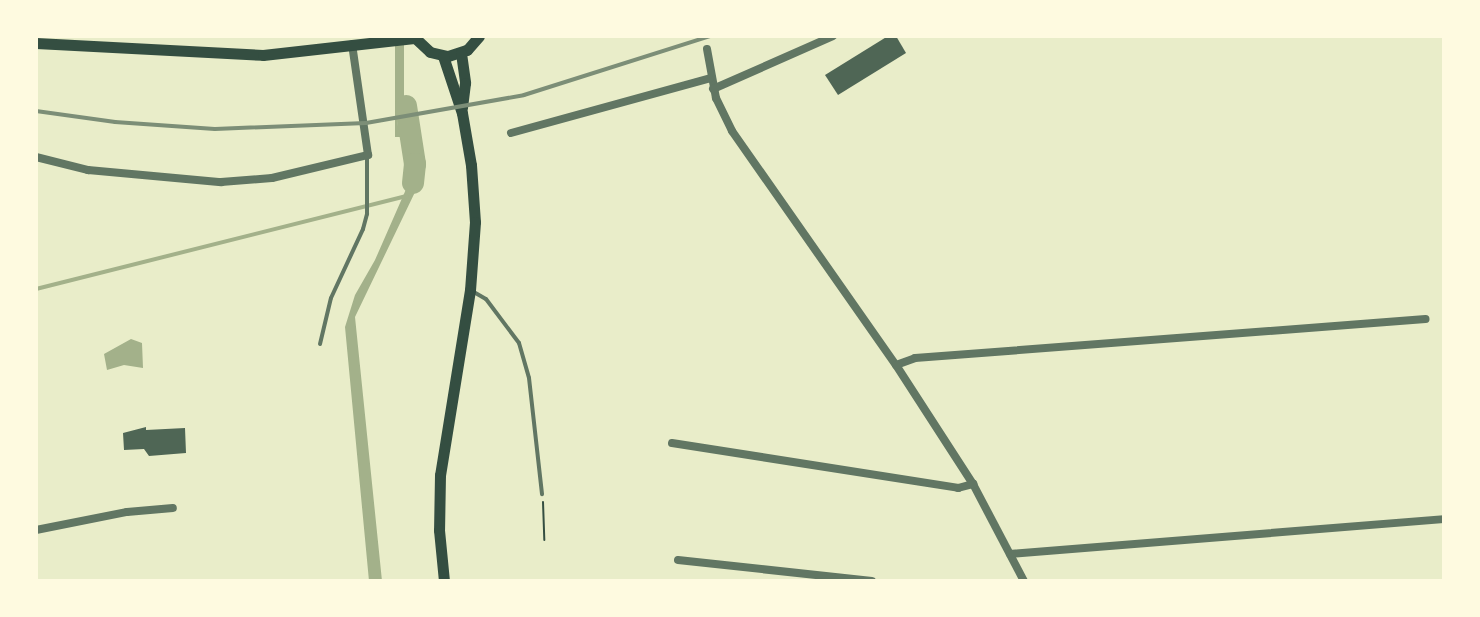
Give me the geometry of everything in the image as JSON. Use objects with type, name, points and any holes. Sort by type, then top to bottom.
[{"type":"main road","points":[[37,41],[248,55],[303,52],[365,41],[414,37],[424,49],[443,56],[461,53],[479,36]]},
{"type":"main road","points":[[461,53],[465,83],[462,113]]},
{"type":"main road","points":[[443,56],[462,113],[475,201],[470,290],[439,486],[444,581]]},
{"type":"street","points":[[713,89],[833,36]]},
{"type":"street","points":[[36,157],[88,170],[221,182],[272,178],[368,155],[365,41]]},
{"type":"street","points":[[707,49],[713,89],[732,131],[896,365],[973,484],[1024,581]]},
{"type":"street","points":[[511,133],[710,78]]},
{"type":"street","points":[[896,365],[915,358],[1426,319]]},
{"type":"street","points":[[672,443],[958,488],[973,484]]},
{"type":"street","points":[[36,530],[127,512],[173,508]]},
{"type":"street","points":[[1010,554],[1444,519]]},
{"type":"street","points":[[678,560],[872,581]]},
{"type":"lane","points":[[320,344],[331,298],[363,229],[367,211],[368,155]]},
{"type":"lane","points":[[470,290],[486,299],[519,343],[529,378],[542,494]]},
{"type":"path","points":[[542,494],[544,540]]},
{"type":"shaded area","points":[[395,36],[404,36],[404,137],[395,137]]},
{"type":"shaded area","points":[[419,153],[416,190],[355,317],[382,581],[369,581],[345,327],[355,295],[375,260],[407,187],[408,155]]},
{"type":"shaded area","points":[[131,339],[142,343],[143,368],[124,365],[107,370],[104,354]]},
{"type":"pier","points":[[414,104],[416,123],[398,126],[397,107]]},
{"type":"building","points":[[888,36],[896,36],[906,53],[838,95],[825,75]]},
{"type":"building","points":[[146,427],[146,430],[185,428],[186,453],[149,456],[144,449],[124,450],[123,433]]},
{"type":"waterway","points":[[406,106],[415,164],[413,183]]},
{"type":"waterway","points":[[36,289],[406,196]]},
{"type":"railway","points":[[36,111],[115,122],[215,129],[366,123],[524,95],[710,36]]}]
